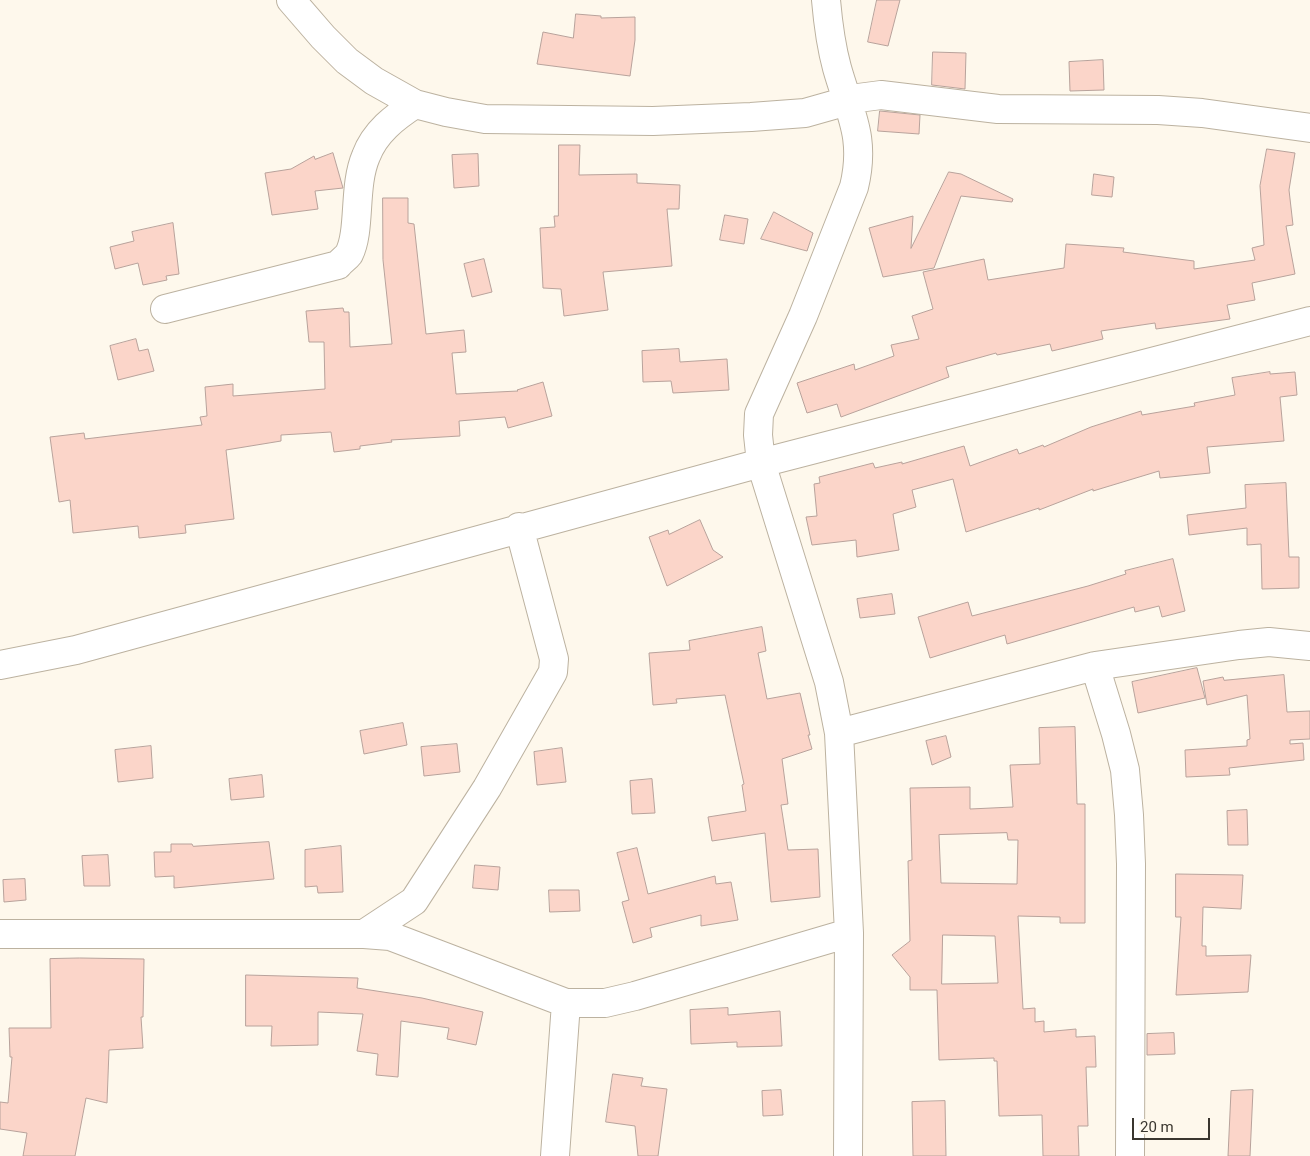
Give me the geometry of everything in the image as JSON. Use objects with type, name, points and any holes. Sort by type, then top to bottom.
[{"type":"street","points":[[291,0],[347,61],[374,81],[416,104],[485,119],[644,121],[805,113],[881,95],[998,109],[1158,110],[1202,113],[1310,128]]},
{"type":"street","points":[[826,0],[836,66],[859,138],[858,170],[854,187],[803,316],[759,414],[758,435],[761,462],[829,682],[839,733],[849,933],[848,1156]]},
{"type":"street","points":[[165,309],[338,265],[348,256],[353,244],[359,183],[366,155],[377,136],[395,117],[416,104]]},
{"type":"street","points":[[0,665],[76,650],[761,462],[1310,321]]},
{"type":"street","points":[[364,934],[414,901],[487,788],[553,672],[554,659],[519,527]]},
{"type":"street","points":[[839,733],[1095,666],[1239,644],[1269,642],[1310,646]]},
{"type":"street","points":[[1095,666],[1125,770],[1129,815],[1131,864],[1130,1156]]},
{"type":"street","points":[[0,934],[364,934],[390,936],[566,1003],[605,1003],[635,996],[849,933]]},
{"type":"street","points":[[555,1156],[566,1003]]},
{"type":"building","points":[[877,0],[900,0],[888,46],[868,42]]},
{"type":"building","points":[[576,14],[601,16],[601,18],[635,17],[635,40],[630,76],[537,64],[543,32],[573,38]]},
{"type":"building","points":[[933,52],[966,53],[965,89],[932,85]]},
{"type":"building","points":[[1103,60],[1104,90],[1070,91],[1069,62]]},
{"type":"building","points":[[880,111],[920,115],[919,134],[878,131]]},
{"type":"building","points":[[559,145],[580,145],[579,175],[637,174],[637,183],[680,185],[679,209],[667,209],[672,266],[603,272],[608,310],[564,316],[561,289],[543,288],[540,228],[555,227],[554,216],[558,216]]},
{"type":"building","points":[[1267,149],[1295,153],[1289,190],[1293,225],[1286,226],[1295,274],[1252,283],[1255,300],[1227,305],[1230,319],[1156,329],[1155,323],[1101,331],[1103,339],[1052,351],[1050,344],[997,355],[996,353],[946,367],[949,377],[841,417],[837,404],[807,413],[797,383],[854,364],[855,370],[894,356],[891,345],[919,339],[912,316],[933,309],[923,272],[984,259],[988,280],[1064,268],[1066,244],[1124,248],[1123,252],[1194,261],[1194,269],[1255,260],[1252,248],[1264,245],[1260,186]]},
{"type":"building","points":[[333,153],[343,188],[315,191],[318,209],[272,215],[265,173],[291,169],[314,156],[315,159]]},
{"type":"building","points":[[478,154],[479,186],[454,188],[452,155]]},
{"type":"building","points":[[949,172],[961,174],[1013,199],[1012,202],[961,196],[934,268],[883,277],[869,228],[913,216],[911,248]]},
{"type":"building","points":[[1094,174],[1114,177],[1112,197],[1092,195]]},
{"type":"building","points":[[383,198],[408,198],[408,223],[414,224],[426,334],[464,330],[466,352],[452,353],[456,394],[518,391],[543,382],[552,416],[508,428],[505,417],[459,421],[460,436],[391,440],[392,442],[360,446],[360,449],[334,452],[331,432],[281,435],[281,441],[226,450],[234,519],[185,525],[186,533],[139,538],[138,526],[73,533],[70,500],[59,502],[50,437],[84,433],[85,439],[202,425],[200,417],[207,416],[205,387],[233,384],[233,396],[325,389],[324,342],[309,342],[306,311],[343,308],[344,312],[349,312],[350,347],[392,344],[383,260]]},
{"type":"building","points":[[774,212],[813,233],[807,251],[761,239]]},
{"type":"building","points":[[725,215],[748,219],[744,244],[720,240]]},
{"type":"building","points":[[173,223],[179,274],[166,276],[167,280],[143,285],[138,263],[115,269],[110,247],[134,241],[132,232]]},
{"type":"building","points":[[484,259],[492,292],[472,297],[464,264]]},
{"type":"building","points":[[136,339],[139,351],[148,349],[154,371],[118,380],[110,346]]},
{"type":"building","points":[[679,349],[680,362],[727,359],[729,390],[673,393],[671,381],[643,382],[642,351]]},
{"type":"building","points":[[1270,372],[1270,374],[1295,372],[1297,395],[1280,397],[1284,441],[1207,447],[1210,473],[1160,478],[1159,471],[1093,491],[1093,489],[1039,510],[1039,508],[966,532],[953,479],[912,490],[916,507],[893,514],[899,550],[857,557],[856,540],[812,545],[806,517],[817,516],[814,484],[820,483],[819,477],[873,463],[875,468],[902,462],[902,464],[964,446],[970,466],[1017,449],[1019,454],[1043,445],[1044,447],[1091,427],[1141,411],[1142,415],[1195,406],[1194,403],[1235,395],[1232,378]]},
{"type":"building","points":[[1286,483],[1289,557],[1299,557],[1299,588],[1262,589],[1261,544],[1247,545],[1247,528],[1189,535],[1187,515],[1246,508],[1245,485]]},
{"type":"building","points":[[700,520],[713,550],[723,557],[667,586],[649,537],[668,530],[669,534]]},
{"type":"building","points":[[1173,559],[1185,611],[1162,617],[1159,606],[1135,612],[1134,607],[1007,644],[1005,635],[930,658],[918,617],[968,602],[972,616],[1088,586],[1126,574],[1125,571]]},
{"type":"building","points":[[892,594],[895,614],[860,618],[857,599]]},
{"type":"building","points":[[762,627],[766,651],[758,653],[767,699],[800,693],[810,735],[808,735],[812,749],[782,759],[788,804],[781,805],[788,850],[818,849],[820,897],[771,902],[765,833],[712,841],[708,817],[746,811],[742,785],[744,784],[725,695],[676,699],[677,703],[653,705],[649,653],[690,650],[689,641]]},
{"type":"building","points":[[1197,668],[1205,698],[1138,713],[1132,682]]},
{"type":"building","points":[[1284,675],[1287,712],[1310,711],[1310,739],[1290,740],[1290,744],[1303,743],[1304,760],[1229,768],[1230,775],[1186,777],[1185,750],[1247,746],[1247,740],[1250,739],[1247,695],[1207,705],[1203,681],[1223,677],[1224,680]]},
{"type":"building","points":[[403,723],[407,745],[364,754],[360,731]]},
{"type":"building","points":[[1075,727],[1077,804],[1085,804],[1085,923],[1060,923],[1060,917],[1018,916],[1023,1009],[1035,1008],[1035,1022],[1044,1021],[1044,1032],[1076,1029],[1076,1037],[1095,1036],[1096,1067],[1086,1067],[1088,1126],[1078,1126],[1079,1156],[1043,1156],[1042,1115],[999,1116],[997,1061],[994,1061],[994,1058],[939,1060],[937,990],[910,990],[910,977],[892,955],[910,941],[908,861],[912,860],[910,788],[970,787],[970,809],[1013,807],[1010,765],[1040,764],[1039,728]],"holes":[[[1007,833],[1008,840],[1018,840],[1017,884],[941,883],[939,835]],[[943,935],[995,936],[998,983],[942,984]]]},
{"type":"building","points":[[946,736],[951,757],[932,765],[926,741]]},
{"type":"building","points":[[457,744],[460,772],[424,776],[421,747]]},
{"type":"building","points":[[151,746],[153,778],[118,782],[115,750]]},
{"type":"building","points":[[562,748],[566,782],[537,785],[534,752]]},
{"type":"building","points":[[262,775],[264,797],[231,800],[229,779]]},
{"type":"building","points":[[652,779],[655,813],[632,814],[630,781]]},
{"type":"building","points":[[1247,810],[1248,845],[1228,845],[1227,811]]},
{"type":"building","points":[[269,842],[274,879],[174,888],[174,876],[155,877],[154,852],[171,852],[171,844],[192,844],[193,846]]},
{"type":"building","points":[[341,846],[343,892],[318,893],[317,886],[305,887],[305,850]]},
{"type":"building","points":[[637,848],[648,894],[715,876],[716,884],[731,882],[738,920],[701,926],[701,915],[650,928],[652,937],[633,943],[622,902],[629,900],[617,853]]},
{"type":"building","points":[[108,855],[110,886],[84,886],[82,856]]},
{"type":"building","points":[[475,865],[500,867],[498,890],[473,888]]},
{"type":"building","points":[[1176,874],[1243,875],[1241,909],[1203,907],[1202,946],[1206,946],[1206,956],[1251,955],[1248,992],[1176,995],[1181,917],[1176,917]]},
{"type":"building","points":[[25,879],[26,900],[4,902],[3,880]]},
{"type":"building","points":[[549,890],[579,890],[580,911],[550,912]]},
{"type":"building","points":[[50,959],[144,959],[143,1017],[141,1017],[143,1048],[109,1050],[107,1103],[86,1098],[75,1156],[23,1156],[27,1133],[0,1129],[0,1102],[8,1103],[12,1057],[10,1057],[9,1028],[51,1028]]},
{"type":"building","points":[[246,975],[358,978],[357,988],[422,998],[483,1012],[476,1045],[447,1039],[449,1028],[401,1021],[398,1077],[376,1075],[378,1054],[357,1051],[363,1014],[318,1012],[318,1045],[271,1046],[272,1026],[246,1026]]},
{"type":"building","points":[[728,1008],[728,1015],[780,1011],[782,1046],[737,1047],[737,1042],[691,1044],[690,1010]]},
{"type":"building","points":[[1174,1033],[1175,1054],[1147,1055],[1147,1034]]},
{"type":"building","points":[[613,1074],[643,1078],[641,1086],[667,1089],[658,1156],[638,1156],[635,1126],[606,1122]]},
{"type":"building","points":[[781,1090],[783,1115],[763,1116],[762,1091]]},
{"type":"building","points":[[1253,1090],[1250,1156],[1228,1156],[1231,1091]]},
{"type":"building","points":[[945,1101],[946,1156],[913,1156],[912,1102]]}]
